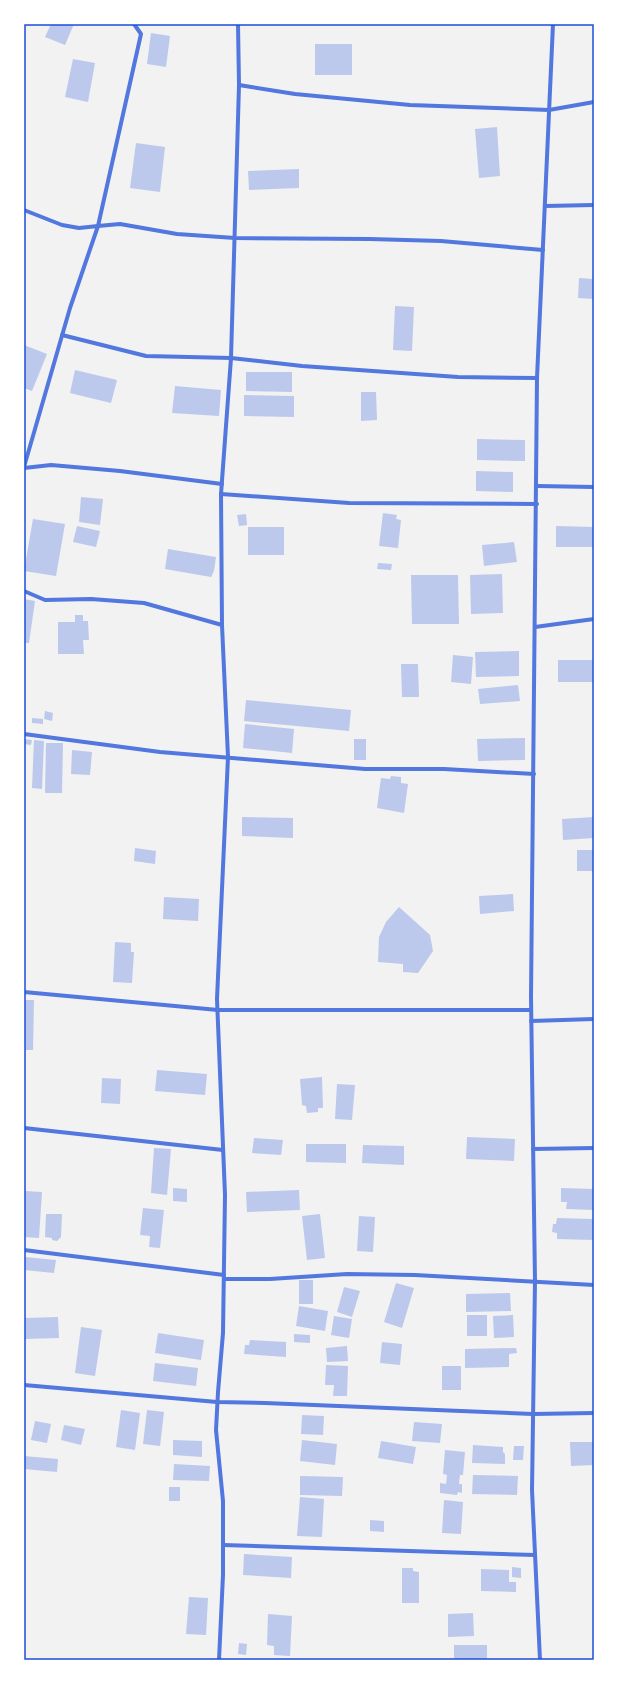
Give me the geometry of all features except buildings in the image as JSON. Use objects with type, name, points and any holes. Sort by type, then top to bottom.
[{"type":"street","points":[[134,24],[141,34],[140,40],[98,226],[70,308],[24,467],[51,465],[120,471],[222,484]]},
{"type":"street","points":[[219,1660],[223,1501],[216,1430],[223,1333],[225,1195],[218,1010],[228,756],[222,625],[222,484],[231,358],[239,85],[238,24]]},
{"type":"street","points":[[540,1660],[532,1490],[535,1281],[531,1010],[537,378],[553,24]]},
{"type":"street","points":[[239,85],[295,94],[410,105],[549,110],[594,102]]},
{"type":"street","points":[[544,206],[594,205]]},
{"type":"street","points":[[24,210],[62,225],[79,228],[120,224],[177,234],[235,238],[441,241],[543,250]]},
{"type":"street","points":[[62,335],[146,356],[231,358],[302,366],[458,377],[537,378]]},
{"type":"street","points":[[537,486],[594,487]]},
{"type":"street","points":[[222,494],[349,503],[537,504]]},
{"type":"street","points":[[24,591],[45,600],[91,599],[144,603],[222,625]]},
{"type":"street","points":[[535,627],[594,619]]},
{"type":"street","points":[[24,734],[160,752],[228,756],[365,769],[444,769],[534,774]]},
{"type":"street","points":[[24,992],[218,1010],[531,1010]]},
{"type":"street","points":[[531,1021],[594,1019]]},
{"type":"street","points":[[24,1128],[224,1150]]},
{"type":"street","points":[[533,1149],[594,1148]]},
{"type":"street","points":[[24,1250],[224,1277],[270,1279],[347,1274],[535,1281],[594,1285]]},
{"type":"street","points":[[24,1385],[217,1402],[533,1414],[594,1414]]},
{"type":"street","points":[[223,1545],[535,1555]]}]
